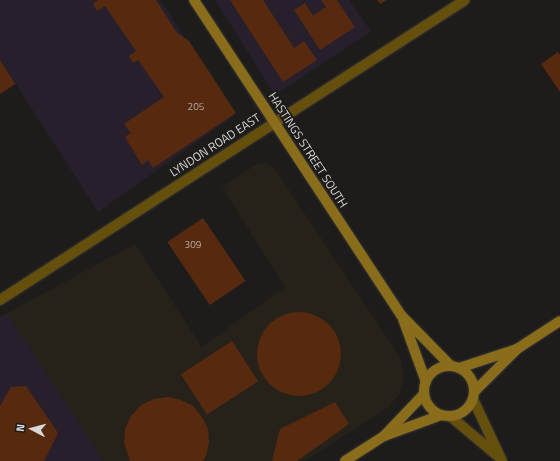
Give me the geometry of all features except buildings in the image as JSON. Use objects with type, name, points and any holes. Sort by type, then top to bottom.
[{"type":"main road","name":"HASTINGS STREET SOUTH","points":[[194,0],[401,315],[455,367]]},
{"type":"main road","name":"HASTINGS STREET SOUTH","points":[[401,315],[426,382]]},
{"type":"main road","points":[[384,436],[466,410],[474,396],[517,349],[560,321]]},
{"type":"main road","points":[[345,461],[384,436],[424,394],[426,382],[436,371],[517,349]]},
{"type":"main road","points":[[455,367],[471,378],[474,396]]},
{"type":"main road","points":[[424,394],[430,406],[446,416]]},
{"type":"street","name":"LYNDON ROAD EAST","points":[[0,300],[465,0]]},
{"type":"street","points":[[474,396],[501,460]]},
{"type":"street","points":[[446,416],[501,460]]},
{"type":"shaded area","points":[[0,0],[160,0],[236,114],[98,212],[16,84],[0,95]]},
{"type":"shaded area","points":[[215,0],[349,0],[371,31],[275,95]]},
{"type":"shaded area","points":[[266,163],[275,169],[400,357],[404,376],[400,393],[389,407],[305,461],[104,461],[7,313],[135,244],[202,347],[285,287],[222,187],[257,164]]},
{"type":"shaded area","points":[[7,313],[104,461],[0,461],[0,317]]}]
